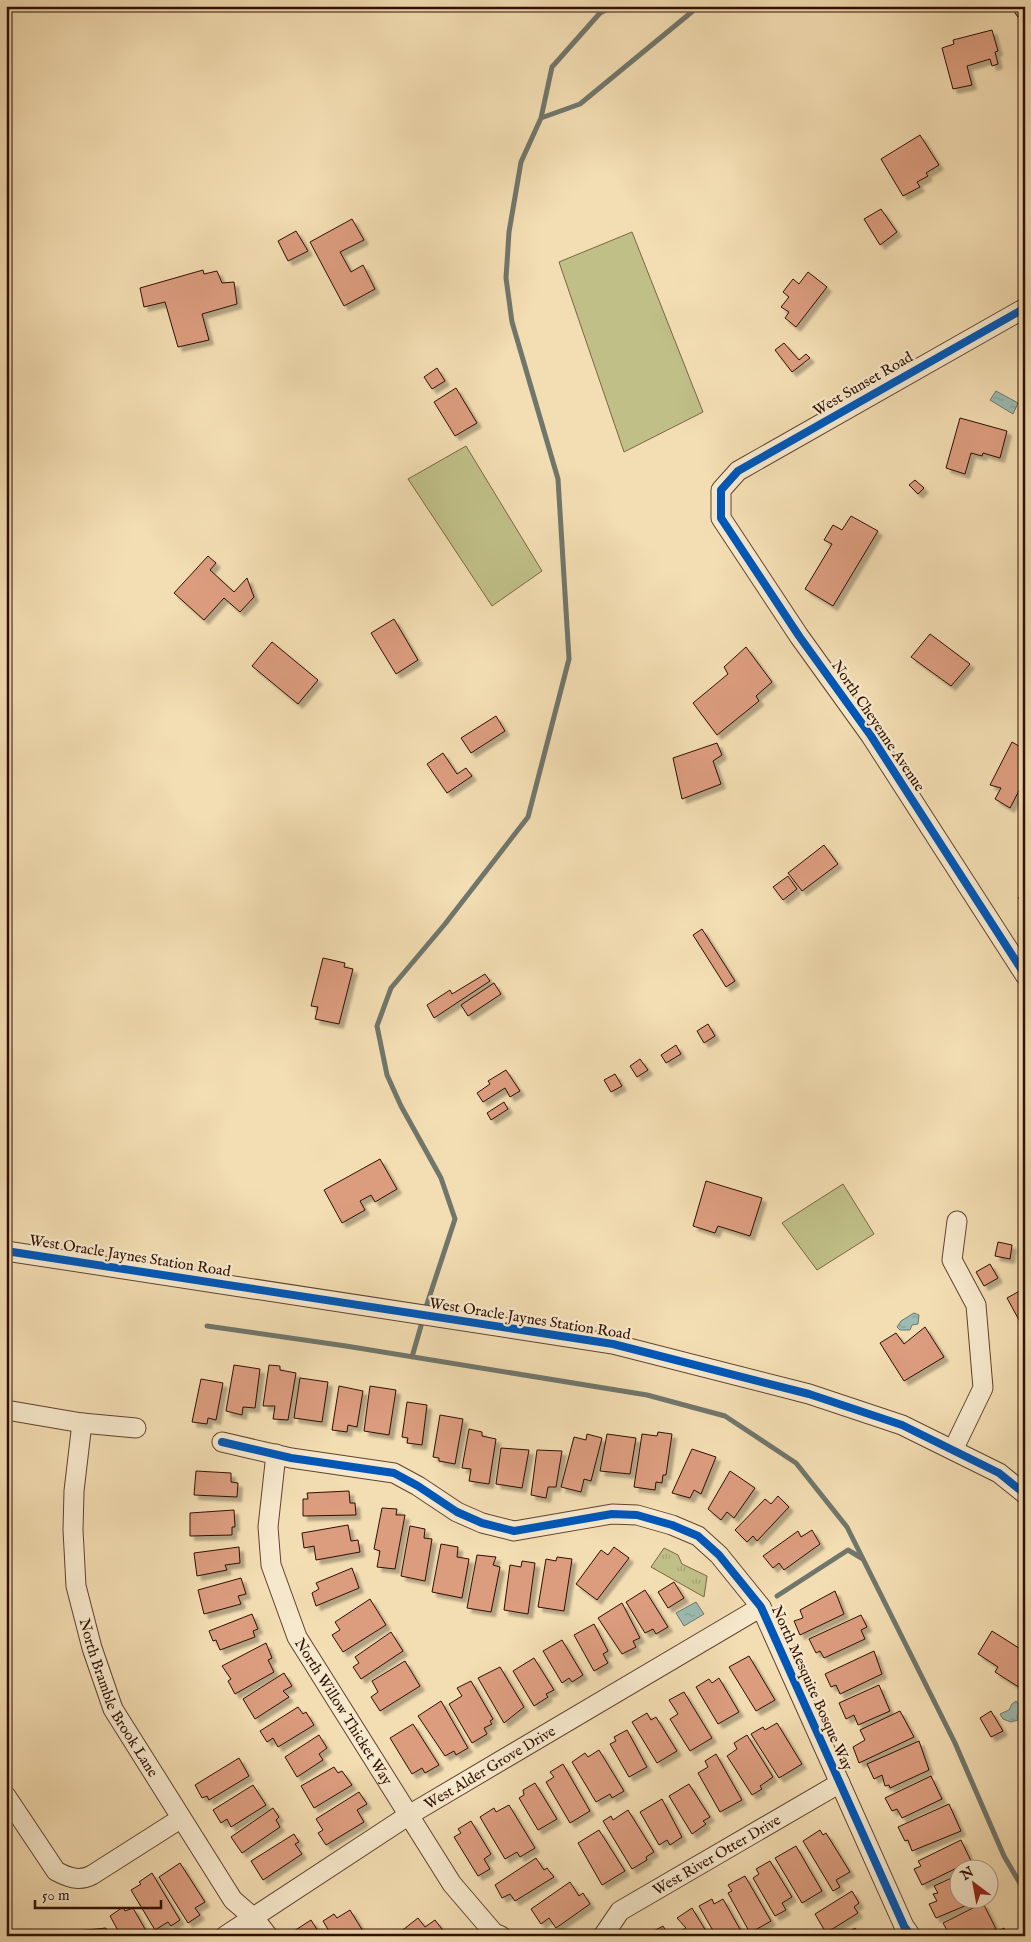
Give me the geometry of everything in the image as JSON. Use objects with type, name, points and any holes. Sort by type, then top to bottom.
[{"type":"street","name":"West Sunset Road","points":[[721,490],[738,471],[1025,308]]},
{"type":"street","name":"North Cheyenne Avenue","points":[[721,490],[721,518],[799,636],[871,736],[1025,975]]},
{"type":"street","points":[[953,1450],[983,1388],[976,1305],[952,1260],[957,1221]]},
{"type":"street","name":"West Oracle Jaynes Station Road","points":[[6,1251],[613,1344],[809,1394],[902,1425],[999,1472],[1025,1494]]},
{"type":"street","points":[[6,1410],[82,1423],[136,1428]]},
{"type":"street","name":"North Bramble Brook Lane","points":[[82,1423],[74,1491],[73,1530],[78,1595],[92,1648],[113,1709],[180,1819],[233,1900],[254,1918],[268,1936]]},
{"type":"street","name":"North Mesquite Bosque Way","points":[[222,1442],[276,1454],[394,1473],[418,1486],[457,1512],[482,1523],[514,1531],[612,1514],[637,1515],[672,1525],[698,1536],[719,1555],[761,1608],[904,1926],[911,1936]]},
{"type":"street","name":"North Willow Thicket Way","points":[[276,1454],[270,1494],[268,1527],[271,1565],[297,1637],[452,1884],[494,1933],[500,1936]]},
{"type":"street","name":"West Alder Grove Drive","points":[[225,1936],[409,1815],[761,1608]]},
{"type":"street","name":"West River Otter Drive","points":[[604,1936],[620,1911],[840,1783]]},
{"type":"street","points":[[6,1796],[56,1871],[70,1885],[78,1878],[92,1875],[180,1819]]},
{"type":"green space","points":[[632,232],[703,412],[624,452],[559,262]]},
{"type":"green space","points":[[466,446],[542,571],[492,606],[408,479]]},
{"type":"green space","points":[[843,1184],[874,1234],[817,1270],[782,1223]]},
{"type":"green space","points":[[664,1548],[678,1555],[682,1564],[707,1576],[704,1597],[651,1567]]},
{"type":"water","points":[[996,391],[1018,403],[1013,414],[990,400]]},
{"type":"water","points":[[914,1313],[919,1315],[918,1324],[912,1325],[910,1330],[900,1330],[897,1327],[901,1321]]},
{"type":"water","points":[[696,1602],[704,1614],[684,1626],[676,1613]]},
{"type":"water","points":[[1016,1701],[1022,1707],[1017,1716],[1018,1720],[1011,1722],[1003,1719],[1000,1714],[1009,1710]]},
{"type":"building","points":[[1010,6],[1025,6],[1025,13],[1018,17]]},
{"type":"building","points":[[992,30],[998,51],[995,52],[998,64],[992,66],[990,59],[967,66],[972,85],[953,89],[942,48],[954,44],[953,40]]},
{"type":"building","points":[[920,135],[939,165],[926,173],[928,176],[917,182],[920,187],[903,196],[881,159]]},
{"type":"building","points":[[881,209],[897,232],[880,245],[864,219]]},
{"type":"building","points":[[352,219],[364,240],[340,252],[351,272],[363,265],[375,289],[344,306],[310,242]]},
{"type":"building","points":[[296,231],[308,251],[288,261],[278,241]]},
{"type":"building","points":[[203,270],[204,274],[217,271],[222,283],[234,282],[237,304],[202,314],[209,340],[178,347],[165,302],[144,307],[140,288]]},
{"type":"building","points":[[808,272],[827,287],[796,327],[785,318],[789,312],[781,307],[789,297],[783,292],[793,279],[799,284]]},
{"type":"building","points":[[784,343],[799,360],[806,354],[810,358],[792,372],[775,350]]},
{"type":"building","points":[[437,368],[445,381],[432,389],[424,377]]},
{"type":"building","points":[[456,388],[477,423],[455,436],[434,402]]},
{"type":"building","points":[[960,418],[1007,431],[1000,458],[983,453],[982,456],[971,453],[965,474],[946,468]]},
{"type":"building","points":[[915,480],[924,488],[918,494],[909,485]]},
{"type":"building","points":[[851,516],[878,531],[833,606],[805,589],[832,544],[824,540],[833,525],[842,530]]},
{"type":"building","points":[[208,556],[216,563],[210,570],[234,592],[247,578],[254,597],[240,612],[224,598],[204,620],[174,593]]},
{"type":"building","points":[[394,619],[418,660],[396,674],[371,633]]},
{"type":"building","points":[[930,634],[970,664],[951,686],[911,657]]},
{"type":"building","points":[[272,642],[318,680],[298,704],[252,666]]},
{"type":"building","points":[[746,647],[772,682],[756,696],[759,701],[717,735],[693,703],[728,674],[724,667]]},
{"type":"building","points":[[496,716],[505,731],[471,753],[461,738]]},
{"type":"building","points":[[1012,742],[1022,748],[1025,745],[1025,779],[1010,808],[995,799],[1001,788],[990,785]]},
{"type":"building","points":[[717,743],[722,755],[713,761],[721,784],[682,799],[673,758]]},
{"type":"building","points":[[443,753],[457,774],[466,768],[472,776],[447,793],[427,764]]},
{"type":"building","points":[[824,845],[838,864],[802,891],[788,873]]},
{"type":"building","points":[[788,876],[797,889],[783,900],[773,887]]},
{"type":"building","points":[[1025,891],[1025,905],[1018,898]]},
{"type":"building","points":[[702,929],[735,981],[726,987],[693,935]]},
{"type":"building","points":[[323,958],[345,963],[344,967],[353,969],[339,1024],[315,1019],[318,1007],[311,1006]]},
{"type":"building","points":[[485,974],[490,981],[434,1018],[427,1005],[450,990],[452,994]]},
{"type":"building","points":[[494,983],[501,994],[468,1016],[461,1005]]},
{"type":"building","points":[[708,1024],[715,1036],[704,1043],[697,1031]]},
{"type":"building","points":[[676,1045],[681,1054],[666,1063],[661,1055]]},
{"type":"building","points":[[640,1059],[648,1070],[637,1077],[630,1066]]},
{"type":"building","points":[[506,1070],[520,1091],[510,1097],[505,1088],[483,1102],[477,1093],[490,1084],[488,1081]]},
{"type":"building","points":[[615,1074],[622,1086],[611,1092],[604,1080]]},
{"type":"building","points":[[504,1102],[508,1109],[491,1120],[487,1113]]},
{"type":"building","points":[[380,1159],[397,1189],[375,1202],[371,1195],[360,1201],[365,1210],[342,1223],[324,1190]]},
{"type":"building","points":[[706,1181],[762,1198],[750,1236],[718,1226],[715,1233],[693,1226]]},
{"type":"building","points":[[998,1242],[1012,1245],[1010,1259],[995,1256]]},
{"type":"building","points":[[990,1264],[998,1278],[984,1286],[976,1272]]},
{"type":"building","points":[[1025,1288],[1025,1331],[1007,1298]]},
{"type":"building","points":[[925,1327],[944,1357],[904,1381],[880,1343],[896,1333],[904,1344]]},
{"type":"building","points":[[234,1365],[260,1369],[255,1408],[243,1407],[242,1415],[226,1411]]},
{"type":"building","points":[[269,1365],[280,1366],[280,1370],[296,1373],[288,1420],[273,1419],[275,1406],[263,1406]]},
{"type":"building","points":[[300,1378],[328,1382],[322,1422],[294,1418]]},
{"type":"building","points":[[201,1379],[223,1383],[216,1420],[208,1418],[207,1424],[192,1422]]},
{"type":"building","points":[[339,1386],[363,1391],[357,1427],[348,1425],[347,1432],[332,1430]]},
{"type":"building","points":[[370,1386],[396,1390],[389,1435],[364,1431]]},
{"type":"building","points":[[407,1402],[427,1405],[422,1445],[407,1443],[408,1438],[402,1437]]},
{"type":"building","points":[[440,1415],[463,1419],[455,1464],[439,1461],[439,1458],[433,1457]]},
{"type":"building","points":[[469,1429],[482,1432],[482,1436],[496,1439],[489,1484],[469,1481],[471,1469],[462,1468]]},
{"type":"building","points":[[658,1432],[672,1434],[666,1475],[663,1475],[662,1483],[656,1482],[655,1490],[634,1487],[642,1434],[657,1436]]},
{"type":"building","points":[[587,1434],[602,1438],[591,1481],[584,1479],[581,1492],[561,1487],[574,1437],[586,1440]]},
{"type":"building","points":[[607,1434],[636,1438],[630,1474],[600,1471]]},
{"type":"building","points":[[501,1448],[529,1450],[522,1488],[496,1484]]},
{"type":"building","points":[[692,1449],[716,1457],[701,1494],[694,1490],[690,1498],[672,1493]]},
{"type":"building","points":[[537,1450],[562,1451],[556,1487],[548,1487],[546,1498],[531,1495]]},
{"type":"building","points":[[196,1471],[231,1473],[231,1482],[238,1483],[237,1497],[194,1495]]},
{"type":"building","points":[[730,1471],[755,1488],[734,1518],[727,1512],[721,1520],[708,1509]]},
{"type":"building","points":[[349,1491],[350,1503],[355,1503],[356,1515],[303,1516],[303,1499],[308,1499],[307,1493]]},
{"type":"building","points":[[778,1496],[789,1507],[757,1541],[753,1536],[747,1542],[735,1530],[765,1499],[771,1504]]},
{"type":"building","points":[[382,1508],[397,1509],[396,1515],[405,1515],[395,1569],[377,1567],[380,1551],[374,1549]]},
{"type":"building","points":[[234,1510],[235,1527],[232,1527],[232,1535],[190,1536],[190,1513]]},
{"type":"building","points":[[348,1525],[351,1541],[358,1540],[360,1552],[316,1560],[314,1546],[304,1548],[302,1533]]},
{"type":"building","points":[[410,1526],[425,1529],[424,1538],[432,1539],[425,1581],[401,1576]]},
{"type":"building","points":[[812,1530],[820,1544],[784,1570],[779,1563],[773,1568],[763,1556],[798,1531],[801,1537]]},
{"type":"building","points":[[441,1544],[458,1547],[457,1557],[469,1559],[462,1598],[432,1592]]},
{"type":"building","points":[[239,1547],[240,1563],[225,1565],[227,1570],[197,1576],[194,1553]]},
{"type":"building","points":[[614,1547],[629,1558],[597,1600],[576,1584],[601,1550],[608,1555]]},
{"type":"building","points":[[477,1555],[496,1557],[493,1565],[500,1567],[491,1612],[467,1608]]},
{"type":"building","points":[[557,1557],[572,1559],[564,1611],[538,1607],[546,1559],[556,1561]]},
{"type":"building","points":[[522,1561],[535,1563],[528,1614],[504,1610],[510,1565],[521,1567]]},
{"type":"building","points":[[352,1568],[359,1588],[316,1606],[312,1593],[319,1589],[316,1583]]},
{"type":"building","points":[[241,1578],[246,1594],[238,1596],[241,1604],[204,1614],[198,1590]]},
{"type":"building","points":[[674,1582],[684,1598],[668,1608],[658,1592]]},
{"type":"building","points":[[645,1590],[668,1627],[656,1634],[653,1629],[645,1633],[626,1602]]},
{"type":"building","points":[[835,1591],[844,1614],[800,1635],[794,1621],[803,1618],[800,1610]]},
{"type":"building","points":[[370,1599],[386,1625],[343,1652],[332,1635],[340,1630],[335,1622]]},
{"type":"building","points":[[622,1603],[640,1638],[633,1641],[636,1647],[622,1654],[598,1618]]},
{"type":"building","points":[[252,1614],[258,1629],[253,1631],[255,1637],[220,1650],[216,1640],[213,1641],[209,1631]]},
{"type":"building","points":[[861,1615],[867,1627],[861,1630],[865,1639],[824,1658],[820,1651],[816,1653],[809,1639]]},
{"type":"building","points":[[594,1624],[608,1651],[603,1654],[608,1663],[594,1671],[574,1635]]},
{"type":"building","points":[[992,1631],[1022,1650],[1025,1646],[1025,1691],[995,1672],[998,1667],[978,1654]]},
{"type":"building","points":[[391,1632],[403,1651],[361,1679],[353,1667],[359,1663],[355,1657]]},
{"type":"building","points":[[562,1640],[583,1675],[572,1682],[569,1678],[562,1683],[543,1651]]},
{"type":"building","points":[[266,1643],[272,1658],[268,1660],[274,1672],[235,1694],[228,1681],[231,1679],[222,1666]]},
{"type":"building","points":[[874,1651],[882,1674],[840,1694],[836,1685],[831,1687],[825,1674]]},
{"type":"building","points":[[749,1656],[775,1700],[756,1711],[729,1667]]},
{"type":"building","points":[[534,1658],[554,1690],[546,1694],[548,1697],[534,1706],[513,1671]]},
{"type":"building","points":[[405,1661],[420,1686],[380,1711],[371,1697],[378,1692],[372,1681]]},
{"type":"building","points":[[500,1667],[524,1707],[504,1723],[478,1678]]},
{"type":"building","points":[[284,1673],[292,1686],[283,1691],[289,1697],[255,1719],[243,1699]]},
{"type":"building","points":[[719,1678],[739,1712],[718,1724],[696,1687],[709,1679],[712,1683]]},
{"type":"building","points":[[471,1681],[493,1719],[490,1721],[492,1724],[484,1728],[487,1734],[472,1743],[449,1704],[462,1696],[457,1688]]},
{"type":"building","points":[[879,1685],[890,1711],[858,1725],[854,1715],[846,1719],[839,1703]]},
{"type":"building","points":[[684,1692],[712,1738],[690,1751],[670,1719],[678,1714],[669,1700]]},
{"type":"building","points":[[441,1701],[468,1748],[456,1755],[454,1751],[445,1756],[418,1716]]},
{"type":"building","points":[[298,1707],[303,1714],[306,1712],[314,1725],[278,1747],[273,1738],[267,1742],[260,1731]]},
{"type":"building","points":[[900,1711],[914,1737],[859,1763],[853,1747],[865,1740],[860,1730]]},
{"type":"building","points":[[991,1711],[1003,1731],[991,1737],[980,1718]]},
{"type":"building","points":[[647,1713],[651,1720],[656,1717],[677,1751],[657,1763],[632,1722]]},
{"type":"building","points":[[777,1723],[802,1764],[779,1778],[751,1734],[763,1727],[765,1730]]},
{"type":"building","points":[[413,1724],[439,1765],[425,1773],[422,1768],[412,1774],[390,1738]]},
{"type":"building","points":[[627,1730],[647,1767],[629,1777],[610,1744],[616,1741],[614,1737]]},
{"type":"building","points":[[319,1735],[327,1748],[319,1754],[323,1760],[297,1777],[285,1757]]},
{"type":"building","points":[[747,1735],[773,1777],[760,1786],[762,1789],[752,1795],[727,1756],[737,1749],[734,1743]]},
{"type":"building","points":[[919,1741],[929,1770],[890,1788],[889,1785],[885,1786],[882,1775],[874,1779],[867,1764]]},
{"type":"building","points":[[599,1750],[624,1791],[612,1798],[610,1794],[596,1802],[572,1762],[585,1753],[588,1757]]},
{"type":"building","points":[[716,1754],[742,1800],[720,1812],[698,1773],[708,1767],[705,1761]]},
{"type":"building","points":[[239,1758],[249,1776],[209,1800],[207,1796],[202,1798],[195,1785]]},
{"type":"building","points":[[563,1764],[590,1811],[570,1823],[546,1782],[554,1777],[550,1772]]},
{"type":"building","points":[[334,1767],[338,1773],[342,1771],[352,1785],[314,1808],[301,1786]]},
{"type":"building","points":[[931,1776],[942,1799],[902,1818],[897,1809],[892,1811],[885,1798]]},
{"type":"building","points":[[535,1783],[557,1819],[538,1830],[519,1798],[524,1795],[523,1790]]},
{"type":"building","points":[[689,1784],[710,1817],[703,1821],[706,1824],[692,1834],[669,1796]]},
{"type":"building","points":[[253,1785],[266,1805],[231,1827],[227,1819],[221,1823],[213,1810]]},
{"type":"building","points":[[359,1792],[367,1804],[357,1810],[364,1822],[326,1845],[318,1833],[323,1830],[316,1819]]},
{"type":"building","points":[[662,1799],[682,1837],[670,1845],[667,1840],[659,1845],[640,1812]]},
{"type":"building","points":[[949,1804],[961,1831],[912,1851],[908,1840],[905,1841],[898,1827]]},
{"type":"building","points":[[509,1805],[535,1848],[520,1857],[517,1852],[505,1859],[480,1817],[494,1808],[496,1812]]},
{"type":"building","points":[[273,1808],[279,1817],[276,1820],[280,1827],[242,1853],[231,1837]]},
{"type":"building","points":[[628,1810],[654,1852],[646,1857],[647,1860],[632,1869],[603,1821],[611,1816],[613,1820]]},
{"type":"building","points":[[471,1821],[491,1854],[484,1859],[490,1869],[478,1876],[454,1837],[461,1833],[458,1829]]},
{"type":"building","points":[[599,1830],[625,1871],[602,1885],[578,1843]]},
{"type":"building","points":[[820,1830],[823,1835],[826,1833],[850,1872],[836,1880],[840,1887],[833,1891],[803,1841]]},
{"type":"building","points":[[294,1834],[299,1842],[295,1844],[302,1854],[263,1880],[251,1861]]},
{"type":"building","points":[[961,1840],[971,1860],[948,1860],[948,1872],[922,1885],[914,1869],[921,1866],[918,1861]]},
{"type":"building","points":[[796,1846],[822,1891],[802,1903],[775,1858]]},
{"type":"building","points":[[536,1858],[544,1870],[547,1868],[554,1877],[515,1901],[510,1894],[502,1898],[495,1885]]},
{"type":"building","points":[[770,1861],[792,1897],[782,1903],[786,1910],[775,1916],[753,1878],[759,1874],[756,1869]]},
{"type":"building","points":[[180,1863],[205,1902],[195,1908],[200,1915],[188,1923],[159,1877]]},
{"type":"building","points":[[152,1873],[180,1920],[171,1926],[168,1922],[155,1930],[131,1890],[141,1884],[139,1882]]},
{"type":"building","points":[[745,1876],[771,1921],[750,1933],[728,1893],[732,1891],[728,1885]]},
{"type":"building","points":[[948,1880],[948,1910],[955,1910],[936,1918],[929,1904],[937,1901],[933,1894],[938,1893],[934,1886]]},
{"type":"building","points":[[570,1882],[579,1896],[583,1893],[590,1904],[556,1928],[549,1918],[541,1924],[531,1909]]},
{"type":"building","points":[[852,1891],[859,1903],[854,1907],[858,1913],[826,1933],[815,1914]]},
{"type":"building","points":[[712,1899],[714,1904],[723,1899],[741,1931],[732,1936],[716,1936],[699,1906]]},
{"type":"building","points":[[123,1907],[125,1911],[133,1908],[149,1936],[121,1936],[110,1916]]},
{"type":"building","points":[[692,1908],[709,1936],[677,1934],[686,1928],[677,1918]]},
{"type":"building","points":[[350,1910],[366,1936],[332,1936],[323,1921],[334,1914],[337,1918]]},
{"type":"building","points":[[969,1910],[986,1910],[996,1929],[981,1936],[960,1936],[958,1933],[950,1936],[943,1923]]},
{"type":"building","points":[[418,1918],[425,1927],[435,1920],[445,1933],[441,1936],[395,1936]]},
{"type":"building","points":[[311,1920],[321,1936],[293,1936],[294,1931]]},
{"type":"building","points":[[663,1926],[669,1936],[649,1936],[648,1934]]},
{"type":"building","points":[[106,1928],[107,1936],[68,1936],[68,1932]]},
{"type":"building","points":[[855,1928],[860,1936],[843,1936]]},
{"type":"building","points":[[1004,1928],[1008,1936],[989,1936]]},
{"type":"waterway","points":[[425,1310],[455,1219],[441,1178],[401,1106],[387,1075],[377,1026],[391,988],[445,924],[528,817],[569,659],[558,479],[512,322],[506,278],[509,232],[521,162],[541,118],[552,67],[600,13],[613,6]]},
{"type":"waterway","points":[[541,118],[580,104],[699,6]]},
{"type":"waterway","points":[[412,1357],[423,1319]]},
{"type":"waterway","points":[[207,1326],[346,1346],[647,1395],[725,1416],[796,1463],[847,1527],[955,1743],[1004,1856],[1025,1892]]},
{"type":"waterway","points":[[777,1596],[848,1550],[863,1559]]},
{"type":"cycle path","points":[[1025,308],[738,471],[721,490],[721,518],[799,636],[871,736],[1025,975]]},
{"type":"cycle path","points":[[6,1251],[613,1344],[809,1394],[902,1425],[999,1473],[1025,1494]]},
{"type":"cycle path","points":[[222,1442],[291,1458],[394,1473],[418,1486],[457,1512],[482,1523],[514,1531],[612,1514],[637,1515],[672,1525],[698,1536],[719,1555],[761,1607],[904,1926],[911,1936]]}]
